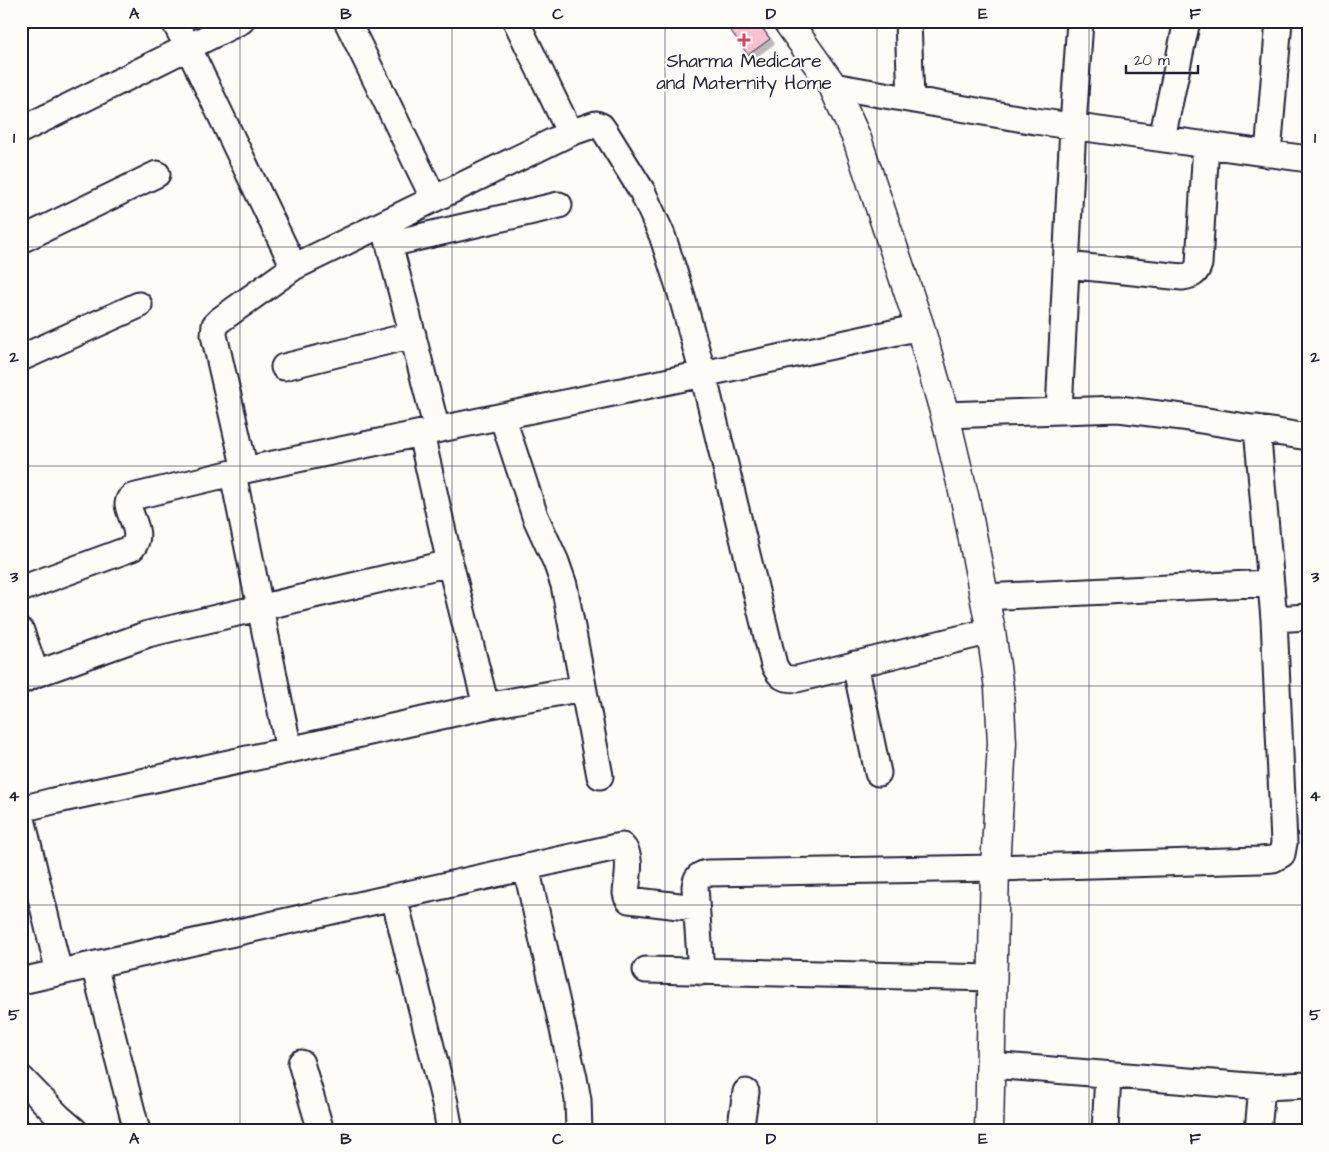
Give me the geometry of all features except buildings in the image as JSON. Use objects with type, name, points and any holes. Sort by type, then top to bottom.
[{"type":"street","points":[[174,21],[294,267]]},
{"type":"street","points":[[21,130],[241,21]]},
{"type":"street","points":[[347,21],[434,199]]},
{"type":"street","points":[[516,21],[570,134]]},
{"type":"street","points":[[787,21],[833,86],[857,139],[920,327],[945,415],[966,504],[991,630],[999,688],[1002,742],[995,868],[989,1131]]},
{"type":"street","points":[[908,21],[911,99]]},
{"type":"street","points":[[1059,411],[1080,21]]},
{"type":"street","points":[[1162,138],[1187,21]]},
{"type":"street","points":[[1268,154],[1279,21]]},
{"type":"street","points":[[833,86],[1035,121],[1308,159]]},
{"type":"street","points":[[387,234],[434,199],[570,134],[596,124],[601,126],[642,191],[662,235],[680,290],[703,374],[774,665],[779,673],[786,679],[797,679],[991,630]]},
{"type":"street","points":[[1066,265],[1182,277],[1190,276],[1196,271],[1199,264],[1206,144]]},
{"type":"street","points":[[21,240],[157,174]]},
{"type":"street","points":[[289,750],[260,608],[239,472],[214,334],[216,325],[220,320],[294,267],[387,234],[559,205]]},
{"type":"street","points":[[387,234],[413,334],[450,563],[486,706]]},
{"type":"street","points":[[21,358],[138,305]]},
{"type":"street","points":[[21,589],[132,548],[138,539],[128,504],[132,497],[239,472],[920,327]]},
{"type":"street","points":[[284,367],[413,334]]},
{"type":"street","points":[[945,415],[1119,409],[1308,437]]},
{"type":"street","points":[[502,416],[530,502],[564,585],[600,776]]},
{"type":"street","points":[[701,972],[695,887],[696,878],[700,874],[1260,860],[1273,859],[1282,854],[1284,843],[1274,619],[1257,428]]},
{"type":"street","points":[[21,631],[29,677],[148,634],[450,563]]},
{"type":"street","points":[[984,597],[1270,583]]},
{"type":"street","points":[[1274,619],[1308,617]]},
{"type":"street","points":[[856,664],[878,773]]},
{"type":"street","points":[[21,809],[486,706],[583,688]]},
{"type":"street","points":[[21,815],[59,972]]},
{"type":"street","points":[[21,981],[622,846],[627,850],[626,893],[629,900],[696,908]]},
{"type":"street","points":[[526,867],[574,1078],[578,1100],[579,1131]]},
{"type":"street","points":[[394,897],[445,1103],[450,1131]]},
{"type":"street","points":[[94,964],[137,1131]]},
{"type":"street","points":[[646,970],[993,978]]},
{"type":"street","points":[[300,1063],[321,1131]]},
{"type":"street","points":[[991,1065],[1262,1086],[1308,1085]]},
{"type":"street","points":[[1105,1131],[1108,1075]]},
{"type":"street","points":[[21,1078],[75,1131]]},
{"type":"street","points":[[1258,1131],[1262,1086]]},
{"type":"street","points":[[740,1131],[746,1092]]},
{"type":"place","name":"Sharma Medicare and Maternity Home","points":[[744,40]]}]
